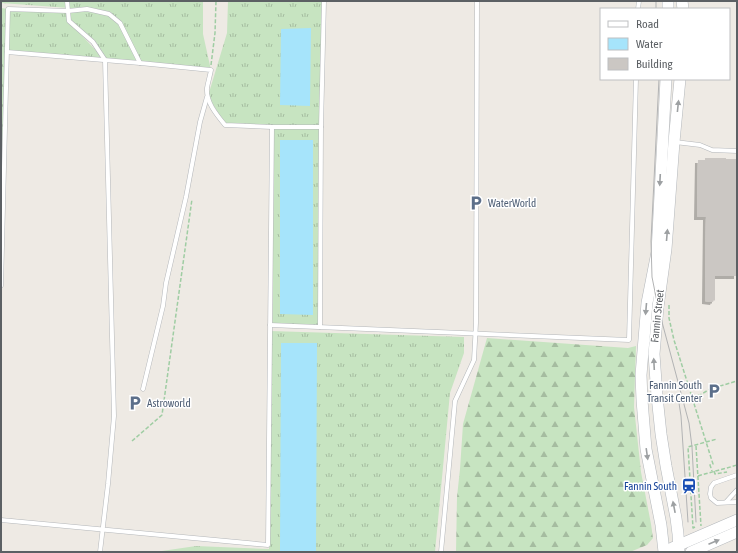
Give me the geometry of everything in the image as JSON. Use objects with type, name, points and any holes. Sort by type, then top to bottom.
[{"type":"main road","name":"Fannin Street","points":[[666,80],[668,141],[666,249],[658,307],[654,354],[661,434],[676,518],[679,549]]},
{"type":"main road","name":"Fannin Street","points":[[663,552],[661,525],[646,449],[642,387],[643,351],[647,303],[656,252],[668,141],[680,80]]},
{"type":"main road","points":[[663,552],[679,549],[737,520]]},
{"type":"main road","points":[[690,552],[737,532]]},
{"type":"lane","points":[[68,1],[68,21],[93,42],[105,60],[114,416],[100,552]]},
{"type":"lane","points":[[320,327],[320,127],[324,1]]},
{"type":"lane","points":[[441,552],[455,401],[474,360],[477,1]]},
{"type":"lane","points":[[1,286],[8,10],[87,10],[109,14],[120,23],[140,64]]},
{"type":"lane","points":[[7,52],[211,70],[207,88],[208,96],[214,112],[225,124],[272,127],[320,127]]},
{"type":"lane","points":[[270,325],[629,340],[636,80]]},
{"type":"lane","points":[[143,389],[163,306],[166,283],[186,198],[200,122],[208,96]]},
{"type":"lane","points":[[1,520],[268,545],[272,127]]},
{"type":"lane","points":[[668,141],[700,145],[712,150],[737,151]]},
{"type":"lane","points":[[737,475],[714,482],[711,487],[710,496],[713,500],[720,503],[737,502]]},
{"type":"lane","points":[[726,502],[737,490]]},
{"type":"path","points":[[210,70],[215,33],[216,1]]},
{"type":"path","points":[[132,441],[162,415],[192,199]]},
{"type":"path","points":[[669,305],[673,336],[713,464],[710,465],[716,474]]},
{"type":"path","points":[[692,397],[700,395],[710,389],[737,381]]},
{"type":"path","points":[[692,527],[688,447],[717,439]]},
{"type":"path","points":[[696,446],[701,527]]},
{"type":"path","points":[[698,476],[737,465]]},
{"type":"green space","points":[[1,1],[203,1],[203,34],[211,70],[7,52],[1,289],[1,8],[83,9],[1,3]],"holes":[[[72,25],[93,42],[103,58]]]},
{"type":"green space","points":[[228,1],[324,1],[320,327],[270,325],[272,127],[225,125],[208,96],[227,33]]},
{"type":"green space","points":[[270,331],[464,337],[464,353],[450,393],[435,552],[155,552],[196,546],[269,549]]},
{"type":"green space","points":[[487,338],[628,348],[636,346],[634,407],[641,472],[653,538],[647,545],[630,552],[456,552],[457,497],[463,424]]},
{"type":"water","points":[[311,28],[310,106],[280,105],[281,29]]},
{"type":"water","points":[[280,140],[313,140],[313,315],[280,314]]},
{"type":"water","points":[[281,343],[317,343],[316,552],[280,552]]},
{"type":"building","points":[[705,158],[737,159],[737,276],[715,276],[715,301],[714,300],[713,302],[705,301],[706,217],[697,217],[698,160],[705,160]]},
{"type":"tram line","points":[[656,1],[656,8]]},
{"type":"tram line","points":[[659,80],[651,241],[652,277],[658,307],[689,423],[692,447],[696,522]]},
{"type":"tram line","points":[[679,403],[688,522]]},
{"type":"place","name":"WaterWorld","points":[[476,203]]},
{"type":"place","name":"Fannin South Transit Center","points":[[714,391]]},
{"type":"place","name":"Astroworld","points":[[135,403]]},
{"type":"place","name":"Fannin South","points":[[689,486]]}]
